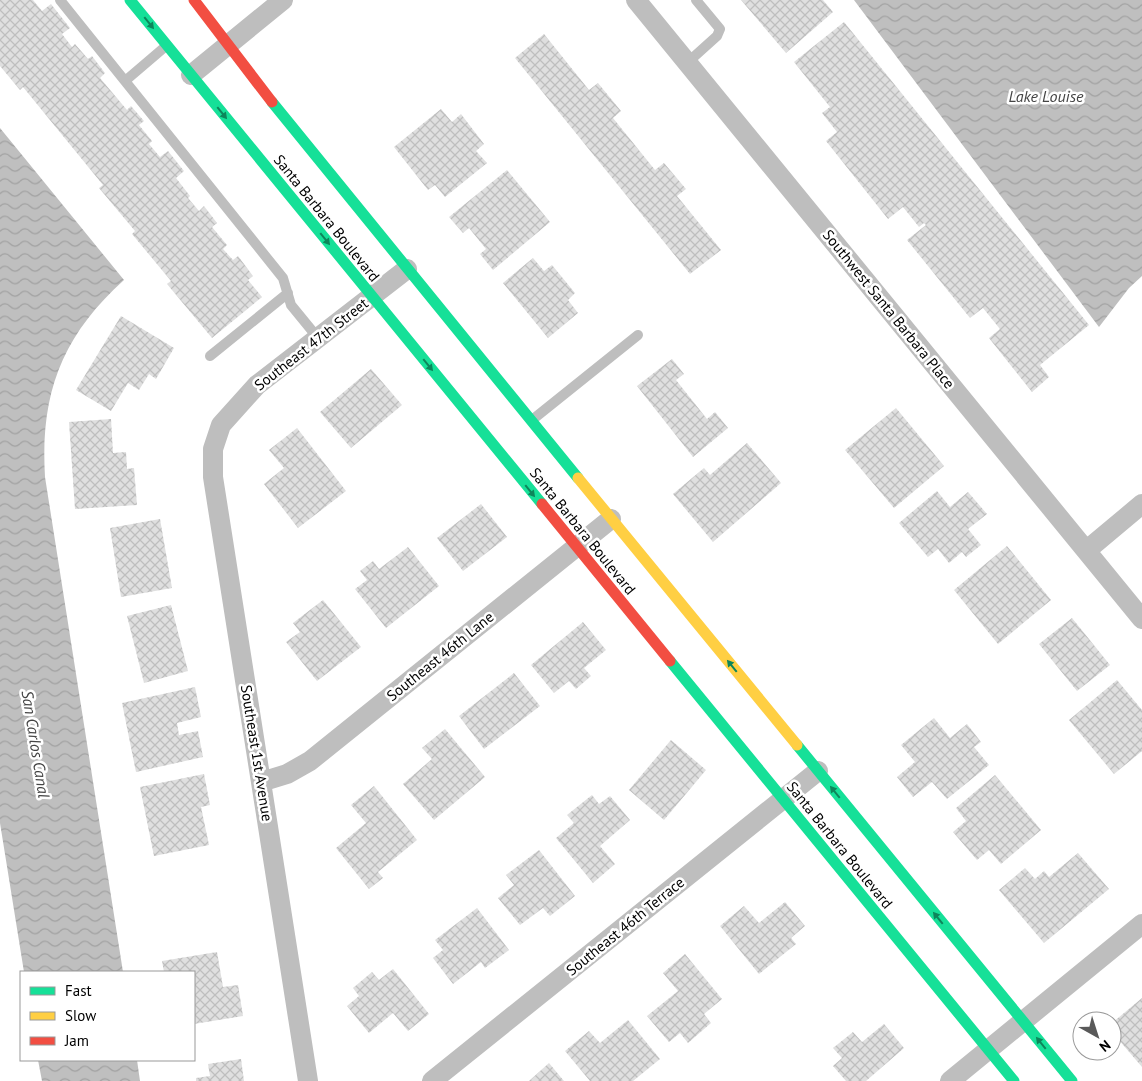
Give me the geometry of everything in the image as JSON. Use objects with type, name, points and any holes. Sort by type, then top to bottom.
[{"type":"main road","name":"Santa Barbara Boulevard","points":[[130,0],[1014,1081]]},
{"type":"main road","name":"Santa Barbara Boulevard","points":[[194,0],[295,132],[1072,1081]]},
{"type":"street","points":[[191,76],[283,0]]},
{"type":"street","name":"Southwest Santa Barbara Place","points":[[636,0],[1142,619]]},
{"type":"street","name":"Southeast 47th Street","points":[[221,425],[257,385],[407,269]]},
{"type":"street","name":"Southeast 1st Avenue","points":[[221,425],[213,449],[213,477],[308,1081]]},
{"type":"street","points":[[1087,550],[1142,504]]},
{"type":"street","name":"Southeast 46th Lane","points":[[261,782],[287,774],[310,761],[612,519]]},
{"type":"street","name":"Southeast 46th Terrace","points":[[432,1081],[818,771]]},
{"type":"street","points":[[950,1081],[1142,924]]},
{"type":"lane","points":[[60,0],[283,278],[291,305],[318,338]]},
{"type":"lane","points":[[687,62],[718,36],[720,29],[696,0]]},
{"type":"lane","points":[[125,81],[167,46]]},
{"type":"lane","points":[[210,356],[288,293]]},
{"type":"lane","points":[[531,420],[638,335]]},
{"type":"water","name":"Lake Louise","points":[[854,0],[1142,0],[1142,276],[1129,288],[1099,327]]},
{"type":"water","name":"San Carlos Canal","points":[[0,128],[124,280],[103,301],[70,345],[59,368],[51,393],[44,447],[45,477],[123,971],[24,971],[0,823]]},
{"type":"water","points":[[38,1061],[137,1061],[140,1081],[42,1081]]},
{"type":"building","points":[[0,0],[33,0],[42,11],[51,4],[70,28],[62,34],[72,47],[75,44],[88,59],[92,56],[105,73],[100,78],[127,110],[131,106],[144,121],[139,125],[152,141],[149,144],[160,157],[168,151],[184,171],[176,178],[190,196],[188,198],[199,211],[204,206],[217,223],[212,227],[227,245],[223,249],[233,260],[238,256],[253,276],[248,280],[262,297],[212,338],[167,284],[171,281],[132,234],[135,231],[99,188],[103,185],[23,87],[20,90],[0,66]]},
{"type":"building","points":[[741,0],[823,0],[833,12],[786,53]]},
{"type":"building","points":[[844,22],[1089,325],[1040,365],[1049,377],[1032,392],[989,338],[1000,329],[983,308],[970,318],[907,240],[926,225],[924,223],[919,227],[903,207],[888,219],[826,141],[837,132],[822,113],[830,107],[794,62]]},
{"type":"building","points":[[544,34],[589,90],[598,83],[621,111],[613,118],[655,170],[664,163],[686,189],[677,196],[721,250],[690,274],[515,58]]},
{"type":"building","points":[[441,109],[452,122],[461,114],[484,144],[476,151],[487,163],[445,197],[435,185],[428,190],[394,147]]},
{"type":"building","points":[[507,170],[550,222],[493,270],[480,254],[486,249],[469,228],[463,233],[449,217]]},
{"type":"building","points":[[533,258],[544,271],[552,265],[575,293],[568,300],[578,313],[548,338],[503,283]]},
{"type":"building","points":[[121,316],[174,348],[156,379],[149,374],[139,390],[128,383],[111,411],[76,390]]},
{"type":"building","points":[[672,359],[684,374],[676,380],[707,419],[715,412],[728,428],[693,457],[637,386]]},
{"type":"building","points":[[371,369],[402,405],[351,448],[320,412]]},
{"type":"building","points":[[896,408],[944,466],[894,508],[845,450]]},
{"type":"building","points":[[111,419],[113,453],[126,452],[127,469],[134,468],[137,505],[75,509],[69,422]]},
{"type":"building","points":[[297,428],[346,491],[298,528],[264,484],[284,468],[269,450]]},
{"type":"building","points":[[747,443],[781,483],[713,542],[673,494],[704,468],[710,475]]},
{"type":"building","points":[[937,491],[950,507],[968,492],[987,514],[968,529],[981,545],[966,557],[962,552],[949,563],[938,549],[928,557],[899,523]]},
{"type":"building","points":[[481,504],[507,537],[463,571],[437,538]]},
{"type":"building","points":[[160,519],[172,588],[121,597],[110,528]]},
{"type":"building","points":[[1007,546],[1051,600],[998,644],[954,590]]},
{"type":"building","points":[[408,547],[439,586],[386,628],[355,589],[367,580],[360,571],[373,561],[379,569]]},
{"type":"building","points":[[323,600],[361,647],[317,681],[286,642],[300,632],[293,623]]},
{"type":"building","points":[[171,605],[188,671],[144,683],[127,616]]},
{"type":"building","points":[[1072,618],[1110,665],[1077,691],[1039,644]]},
{"type":"building","points":[[583,622],[606,650],[584,668],[591,676],[576,689],[569,681],[554,693],[531,665]]},
{"type":"building","points":[[514,673],[540,706],[484,749],[459,716]]},
{"type":"building","points":[[1117,680],[1142,710],[1142,751],[1114,774],[1069,720]]},
{"type":"building","points":[[195,687],[201,717],[177,723],[179,735],[198,731],[203,757],[136,772],[122,703]]},
{"type":"building","points":[[934,718],[950,738],[967,724],[981,742],[974,747],[989,765],[947,799],[932,782],[913,797],[897,777],[915,762],[901,745]]},
{"type":"building","points":[[445,729],[485,777],[434,820],[403,784],[432,759],[422,748]]},
{"type":"building","points":[[671,740],[706,770],[664,820],[629,790]]},
{"type":"building","points":[[204,774],[210,805],[201,807],[209,845],[154,856],[140,787]]},
{"type":"building","points":[[995,775],[1041,830],[1001,864],[989,850],[977,860],[953,832],[966,821],[956,808]]},
{"type":"building","points":[[374,786],[417,840],[378,872],[383,878],[369,889],[336,848],[366,823],[351,805]]},
{"type":"building","points":[[592,795],[599,804],[610,796],[630,820],[600,846],[615,864],[593,883],[556,838],[574,823],[567,815]]},
{"type":"building","points":[[539,850],[575,896],[550,916],[543,908],[520,925],[498,898],[514,885],[506,875]]},
{"type":"building","points":[[1078,853],[1109,889],[1044,943],[999,890],[1025,868],[1035,879],[1044,871],[1049,877]]},
{"type":"building","points":[[785,902],[805,926],[791,938],[796,944],[759,974],[720,926],[744,906],[759,923]]},
{"type":"building","points":[[477,908],[509,950],[485,968],[481,962],[453,984],[433,958],[443,950],[435,940]]},
{"type":"building","points":[[217,952],[223,987],[238,985],[243,1016],[195,1024],[195,971],[164,971],[162,961]]},
{"type":"building","points":[[685,954],[722,999],[704,1014],[711,1023],[688,1043],[680,1033],[669,1042],[647,1016],[678,991],[663,973]]},
{"type":"building","points":[[393,969],[429,1014],[408,1031],[393,1013],[369,1033],[347,1006],[359,996],[353,988],[372,972],[379,980]]},
{"type":"building","points":[[1142,998],[1142,1067],[1122,1044],[1122,1015]]},
{"type":"building","points":[[628,1020],[660,1059],[633,1081],[590,1081],[565,1051],[589,1031],[600,1043]]},
{"type":"building","points":[[884,1024],[904,1048],[866,1081],[846,1081],[833,1066],[842,1058],[833,1048],[853,1032],[862,1042]]},
{"type":"building","points":[[241,1059],[244,1081],[196,1081],[196,1078],[210,1076],[208,1064]]},
{"type":"building","points":[[549,1063],[564,1081],[529,1081]]},
{"type":"traffic: fast","points":[[130,0],[542,504]]},
{"type":"traffic: fast","points":[[272,102],[578,478]]},
{"type":"traffic: fast","points":[[670,661],[1014,1081]]},
{"type":"traffic: fast","points":[[797,745],[1072,1081]]},
{"type":"traffic: slow","points":[[578,478],[797,745]]},
{"type":"traffic: jam","points":[[194,0],[272,102]]},
{"type":"traffic: jam","points":[[542,504],[670,661]]}]
